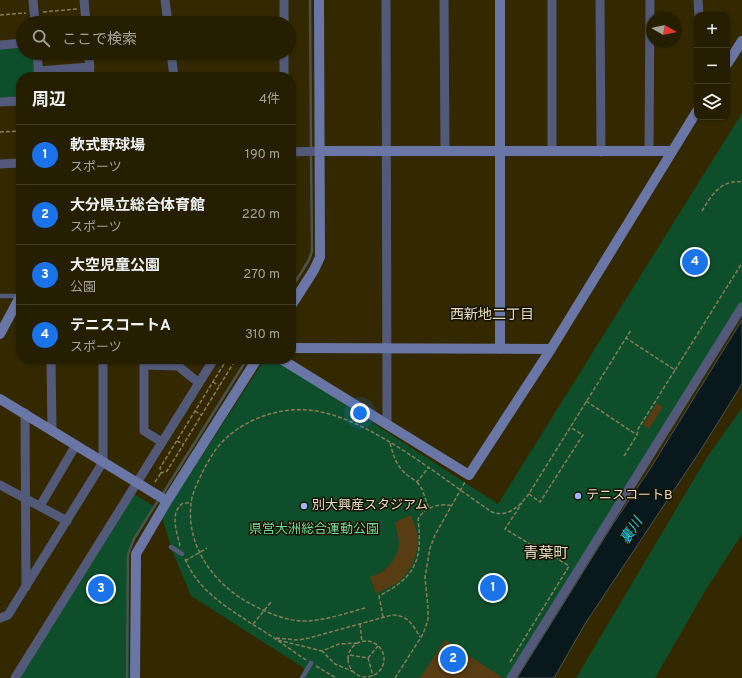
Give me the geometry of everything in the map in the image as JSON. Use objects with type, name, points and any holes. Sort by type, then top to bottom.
[{"type":"street","points":[[33,0],[34,16]]},
{"type":"street","points":[[165,0],[167,16]]},
{"type":"street","points":[[284,0],[284,16]]},
{"type":"street","points":[[296,298],[320,257],[314,152],[319,0]]},
{"type":"street","points":[[386,0],[387,424]]},
{"type":"street","points":[[444,0],[445,152]]},
{"type":"street","points":[[500,0],[500,349]]},
{"type":"street","points":[[552,0],[552,152]]},
{"type":"street","points":[[600,0],[601,152]]},
{"type":"street","points":[[649,151],[650,0]]},
{"type":"street","points":[[698,0],[699,12]]},
{"type":"street","points":[[85,4],[86,16]]},
{"type":"street","points":[[730,59],[742,41]]},
{"type":"street","points":[[0,45],[16,44]]},
{"type":"street","points":[[38,60],[39,72]]},
{"type":"street","points":[[89,60],[90,72]]},
{"type":"street","points":[[172,60],[173,72]]},
{"type":"street","points":[[284,60],[284,72]]},
{"type":"street","points":[[54,72],[90,67]]},
{"type":"street","points":[[0,102],[16,101]]},
{"type":"street","points":[[289,364],[469,475],[551,349],[694,116]]},
{"type":"street","points":[[296,152],[672,152]]},
{"type":"street","points":[[0,164],[16,163]]},
{"type":"street","points":[[0,334],[16,305]]},
{"type":"street","points":[[511,678],[742,308]]},
{"type":"street","points":[[296,348],[551,349]]},
{"type":"street","points":[[51,364],[52,430]]},
{"type":"street","points":[[0,618],[8,615],[103,462],[103,364]]},
{"type":"street","points":[[144,364],[144,431],[162,442]]},
{"type":"street","points":[[180,364],[199,383]]},
{"type":"street","points":[[15,678],[211,364]]},
{"type":"street","points":[[135,678],[136,554],[254,364]]},
{"type":"street","points":[[0,399],[25,413],[167,502]]},
{"type":"street","points":[[25,413],[26,587]]},
{"type":"street","points":[[40,506],[76,445]]},
{"type":"street","points":[[0,485],[67,521]]},
{"type":"lane","points":[[0,296],[16,296]]},
{"type":"lane","points":[[172,548],[182,554]]},
{"type":"lane","points":[[302,678],[311,663]]},
{"type":"path","points":[[0,15],[34,13],[85,4]]},
{"type":"path","points":[[0,132],[16,131]]},
{"type":"path","points":[[702,211],[717,189],[730,182],[742,184]]},
{"type":"path","points":[[624,456],[637,435],[638,429],[742,263]]},
{"type":"path","points":[[626,338],[675,370]]},
{"type":"path","points":[[161,473],[160,468],[224,364]]},
{"type":"path","points":[[155,482],[161,473],[166,472],[233,364]]},
{"type":"path","points":[[213,382],[219,386]]},
{"type":"path","points":[[586,401],[637,435]]},
{"type":"path","points":[[195,411],[201,415]]},
{"type":"path","points":[[510,662],[569,566],[534,544],[530,544],[505,529],[528,494],[540,502],[583,435],[570,426]]},
{"type":"path","points":[[177,441],[183,444]]},
{"type":"path","points":[[389,443],[397,467],[418,482],[429,509]]},
{"type":"path","points":[[418,482],[428,468]]},
{"type":"path","points":[[395,678],[421,638],[428,620],[425,577],[430,548],[435,535],[469,475]]},
{"type":"path","points":[[336,678],[220,603],[204,588],[185,561],[182,554],[175,512],[183,503],[190,503],[193,532],[199,553],[222,584],[241,598],[263,610],[291,620],[314,621],[365,608]]},
{"type":"path","points":[[383,617],[379,596],[400,585],[410,574],[419,550],[418,519],[429,509],[445,504],[452,506]]},
{"type":"path","points":[[185,561],[207,548]]},
{"type":"path","points":[[253,624],[271,602]]},
{"type":"path","points":[[275,639],[298,640],[383,617],[400,615],[408,619],[421,638]]},
{"type":"path","points":[[360,624],[361,642]]},
{"type":"path","points":[[275,639],[322,651],[335,664],[354,672]]},
{"type":"path","points":[[322,651],[339,644],[361,642],[373,643],[382,651],[384,662],[379,672],[372,676],[359,677],[350,667],[349,655],[355,645],[361,642]]},
{"type":"path","points":[[368,658],[378,646]]},
{"type":"path","points":[[349,655],[368,658]]},
{"type":"path","points":[[368,658],[372,676]]},
{"type":"green space","points":[[16,48],[16,60],[35,60],[36,72],[16,72],[16,98],[0,99],[0,49]]},
{"type":"green space","name":"県営大洲総合運動公園","points":[[742,113],[742,306],[510,678],[304,678],[304,668],[191,596],[171,548],[162,517],[262,364],[282,364],[498,504]]},
{"type":"green space","points":[[742,408],[742,534],[705,591],[655,678],[576,678],[707,457]]},
{"type":"green space","points":[[134,494],[155,507],[134,541],[129,555],[129,678],[19,678]]},
{"type":"water","name":"裏川","points":[[742,320],[742,384],[702,448],[585,624],[554,678],[517,678],[613,524],[650,469]]},
{"type":"building","points":[[657,403],[663,407],[649,429],[643,425]]},
{"type":"building","points":[[411,515],[418,536],[417,548],[413,563],[406,574],[397,583],[376,594],[370,577],[382,572],[392,562],[398,551],[399,542],[395,522]]},
{"type":"building","points":[[445,640],[503,678],[420,678]]},
{"type":"waterway","points":[[310,0],[311,148]]},
{"type":"waterway","points":[[296,281],[309,260],[312,251],[311,153]]},
{"type":"waterway","points":[[162,495],[244,364]]},
{"type":"waterway","points":[[127,678],[128,554],[134,539],[159,499]]},
{"type":"place","name":"テニスコートA","points":[[695,262]]},
{"type":"place","name":"テニスコートB","points":[[578,496]]},
{"type":"place","name":"別大興産スタジアム","points":[[304,506]]},
{"type":"place","name":"軟式野球場","points":[[493,588]]},
{"type":"place","name":"大空児童公園","points":[[101,589]]},
{"type":"place","name":"大分県立総合体育館","points":[[453,659]]},
{"type":"district","name":"西新地二丁目","points":[[492,315]]},
{"type":"district","name":"青葉町","points":[[546,554]]}]
